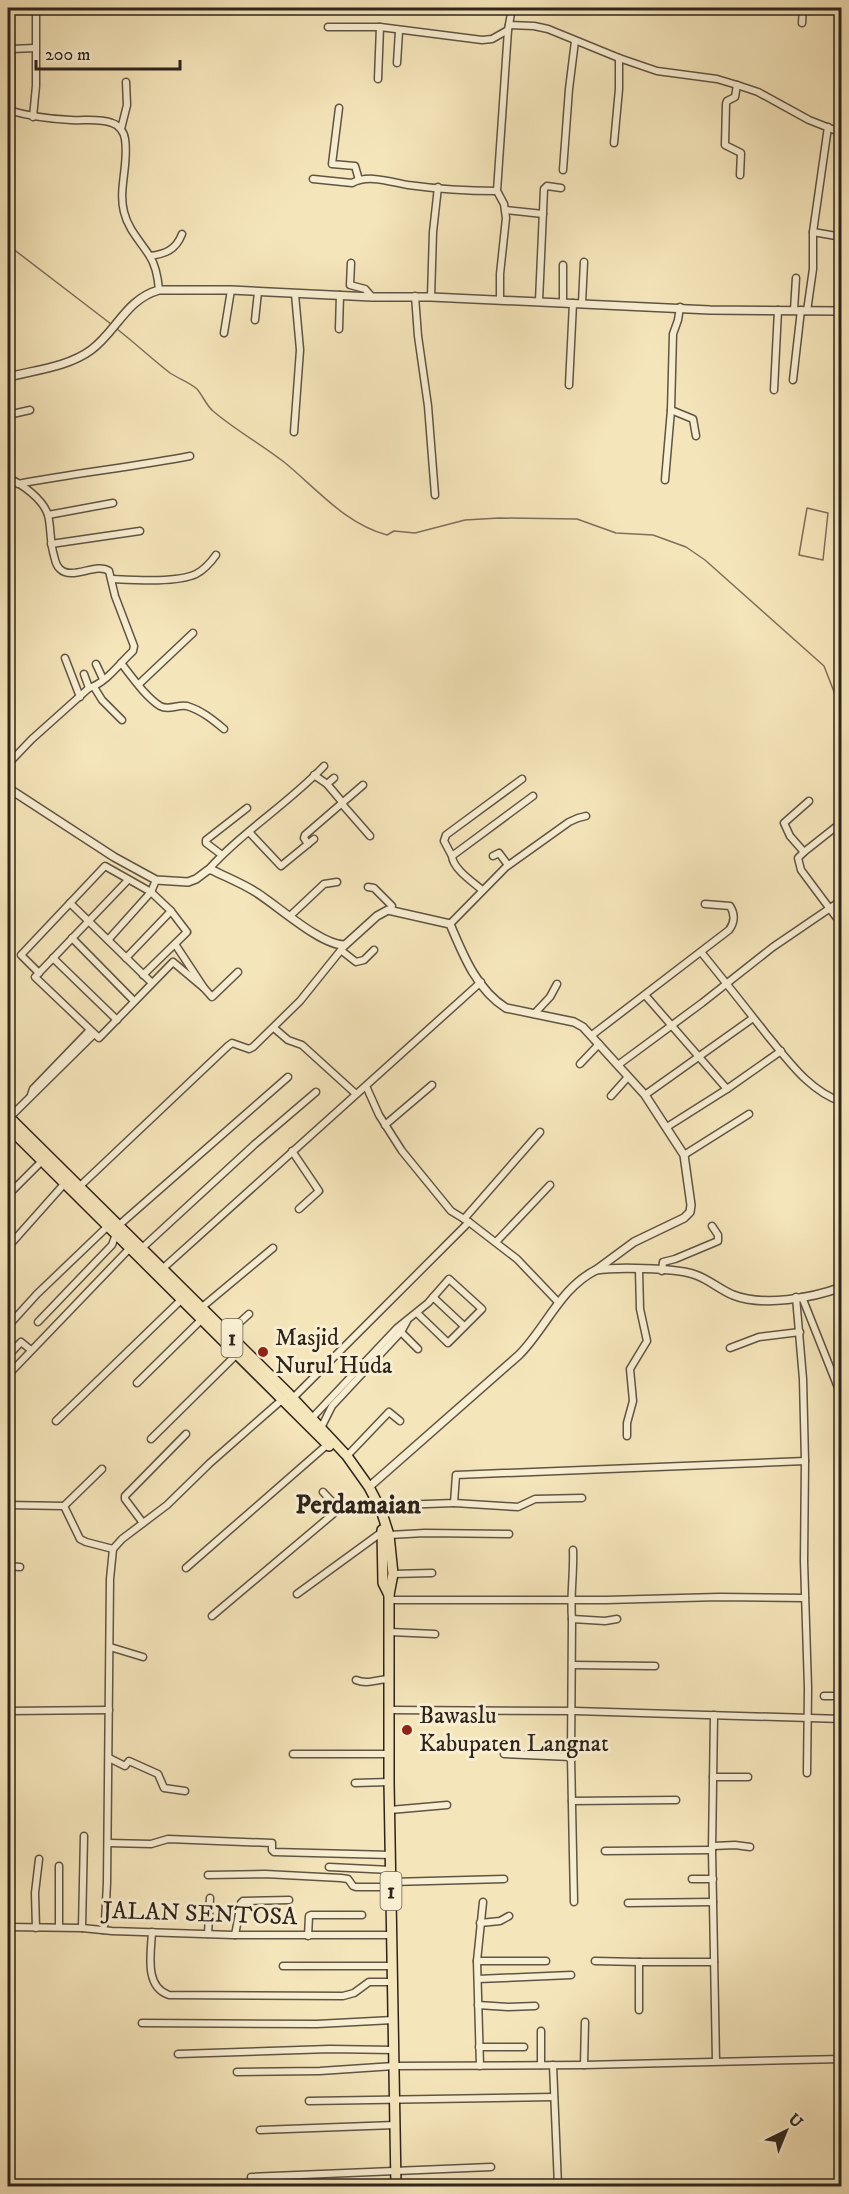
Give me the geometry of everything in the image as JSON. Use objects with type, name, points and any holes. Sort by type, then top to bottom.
[{"type":"highway","name":"1","points":[[8,1120],[79,1187],[130,1248],[201,1308],[227,1334],[288,1397],[367,1490],[386,1533],[383,1583],[389,1597]]},
{"type":"highway","name":"1","points":[[8,1120],[42,1161],[107,1227],[117,1230],[141,1249],[182,1299],[237,1354],[312,1418],[347,1456],[369,1487],[381,1510],[393,1574],[389,1597],[389,1782],[396,2187]]},
{"type":"street","points":[[500,300],[506,210],[497,191],[512,8]]},
{"type":"street","points":[[802,23],[803,8]]},
{"type":"street","points":[[33,117],[36,86],[36,9]]},
{"type":"street","points":[[328,27],[380,27],[482,40],[492,39],[509,28],[534,26],[548,29],[657,71],[717,79],[758,92],[809,120],[842,133]]},
{"type":"street","points":[[378,79],[380,27]]},
{"type":"street","points":[[397,63],[399,31]]},
{"type":"street","points":[[8,32],[11,50],[9,111],[33,117],[73,121],[106,121],[121,129],[125,138],[126,150],[126,172],[122,197],[124,213],[132,232],[150,256],[156,269],[159,290]]},
{"type":"street","points":[[562,170],[575,40]]},
{"type":"street","points":[[11,50],[35,48]]},
{"type":"street","points":[[615,143],[619,58]]},
{"type":"street","points":[[121,129],[127,105],[126,82]]},
{"type":"street","points":[[737,85],[735,97],[726,104],[724,145],[741,153],[740,175]]},
{"type":"street","points":[[339,108],[332,164],[355,166],[359,180]]},
{"type":"street","points":[[793,380],[801,310],[813,269],[813,232],[828,127]]},
{"type":"street","points":[[313,179],[352,183],[359,180],[380,180],[408,185],[497,191]]},
{"type":"street","points":[[430,297],[438,187]]},
{"type":"street","points":[[539,301],[546,187],[561,188]]},
{"type":"street","points":[[506,210],[543,214]]},
{"type":"street","points":[[813,232],[842,237]]},
{"type":"street","points":[[150,256],[169,251],[178,244],[182,234]]},
{"type":"street","points":[[582,303],[584,262]]},
{"type":"street","points":[[351,263],[350,285],[365,289],[372,297]]},
{"type":"street","points":[[563,265],[563,302]]},
{"type":"street","points":[[796,278],[801,310]]},
{"type":"street","points":[[8,377],[74,360],[93,349],[138,301],[150,292],[159,290],[231,290],[372,297],[415,296],[710,310],[842,311]]},
{"type":"street","points":[[224,333],[231,290]]},
{"type":"street","points":[[255,320],[258,292]]},
{"type":"street","points":[[294,432],[300,350],[295,294]]},
{"type":"street","points":[[339,329],[340,295]]},
{"type":"street","points":[[415,296],[428,406],[435,495]]},
{"type":"street","points":[[569,385],[573,303]]},
{"type":"street","points":[[665,480],[671,410],[673,334],[680,307]]},
{"type":"street","points":[[774,390],[778,310]]},
{"type":"street","points":[[8,415],[30,410]]},
{"type":"street","points":[[671,410],[693,419],[696,436]]},
{"type":"street","points":[[18,484],[111,468],[140,466],[190,456]]},
{"type":"street","points":[[8,478],[43,506],[48,515],[56,564],[61,570],[69,572],[104,568],[109,571],[115,596],[134,646],[133,651],[121,663],[32,739],[8,764]]},
{"type":"street","points":[[48,515],[113,503]]},
{"type":"street","points":[[51,544],[140,531]]},
{"type":"street","points":[[112,579],[155,580],[191,576],[202,570],[216,555]]},
{"type":"street","points":[[139,684],[193,633]]},
{"type":"street","points":[[65,658],[80,697]]},
{"type":"street","points":[[121,663],[161,707],[188,706],[202,712],[224,729]]},
{"type":"street","points":[[96,664],[103,679]]},
{"type":"street","points":[[84,674],[92,688],[122,720]]},
{"type":"street","points":[[8,788],[114,857],[156,880],[188,882],[208,870],[222,855],[324,766]]},
{"type":"street","points":[[314,775],[327,784],[370,836]]},
{"type":"street","points":[[327,784],[334,778]]},
{"type":"street","points":[[482,890],[453,862],[444,841],[446,835],[522,779]]},
{"type":"street","points":[[308,844],[304,838],[305,835],[363,785]]},
{"type":"street","points":[[452,856],[533,796]]},
{"type":"street","points":[[804,852],[790,836],[784,823],[809,801]]},
{"type":"street","points":[[222,855],[206,843],[206,840],[247,808]]},
{"type":"street","points":[[450,924],[508,865],[569,822],[586,816]]},
{"type":"street","points":[[842,822],[798,858],[801,870],[842,925]]},
{"type":"street","points":[[249,832],[281,866],[284,866],[314,839]]},
{"type":"street","points":[[493,856],[499,853],[508,865]]},
{"type":"street","points":[[39,973],[21,955],[105,866],[151,892],[171,911],[187,932],[144,975]]},
{"type":"street","points":[[208,870],[251,889],[324,939],[343,948],[356,962],[364,960],[374,950]]},
{"type":"street","points":[[128,880],[35,977],[91,1033],[99,1038],[173,962],[204,988]]},
{"type":"street","points":[[108,940],[151,892],[156,880]]},
{"type":"street","points":[[290,916],[324,884],[337,882]]},
{"type":"street","points":[[368,887],[374,888],[392,906],[391,909]]},
{"type":"street","points":[[618,1065],[773,947],[842,900]]},
{"type":"street","points":[[70,903],[152,983]]},
{"type":"street","points":[[592,1035],[729,930],[733,924],[733,910],[730,906],[705,904]]},
{"type":"street","points":[[79,1187],[228,1046],[236,1044],[249,1049],[274,1028],[300,1001],[343,948],[377,916],[391,909],[450,924]]},
{"type":"street","points":[[126,958],[171,911]]},
{"type":"street","points":[[369,1487],[519,1355],[532,1341],[558,1302],[588,1274],[634,1242],[687,1216],[691,1205],[684,1155],[645,1095],[592,1035],[578,1023],[506,1008],[493,998],[464,958],[450,924]]},
{"type":"street","points":[[72,938],[134,1001]]},
{"type":"street","points":[[175,945],[212,997],[238,972]]},
{"type":"street","points":[[701,952],[780,1051],[815,1087],[831,1098],[842,1102]]},
{"type":"street","points":[[53,958],[117,1020]]},
{"type":"street","points":[[159,1271],[481,982]]},
{"type":"street","points":[[534,1014],[550,997],[557,984]]},
{"type":"street","points":[[645,995],[727,1089]]},
{"type":"street","points":[[645,1095],[753,1018]]},
{"type":"street","points":[[274,1028],[288,1040],[302,1045],[356,1094]]},
{"type":"street","points":[[8,1120],[30,1096],[33,1089],[65,1061],[91,1033]]},
{"type":"street","points":[[580,1064],[599,1044]]},
{"type":"street","points":[[667,1127],[727,1089],[780,1051]]},
{"type":"street","points":[[39,1322],[112,1245],[117,1230],[288,1077]]},
{"type":"street","points":[[611,1096],[628,1077]]},
{"type":"street","points":[[385,1125],[432,1085]]},
{"type":"street","points":[[366,1086],[385,1125],[402,1151],[451,1211],[517,1259],[558,1302]]},
{"type":"street","points":[[141,1249],[247,1151],[316,1092]]},
{"type":"street","points":[[684,1155],[749,1114]]},
{"type":"street","points":[[103,1930],[108,1844],[113,1549],[128,1533],[167,1505],[210,1463],[288,1397],[466,1220],[540,1132]]},
{"type":"street","points":[[292,1151],[319,1191],[299,1209]]},
{"type":"street","points":[[8,1195],[42,1161]]},
{"type":"street","points":[[8,1247],[64,1183]]},
{"type":"street","points":[[496,1242],[550,1185]]},
{"type":"street","points":[[662,1271],[663,1262],[718,1241],[719,1238],[712,1226]]},
{"type":"street","points":[[8,1326],[37,1294],[107,1227]]},
{"type":"street","points":[[8,1375],[130,1248]]},
{"type":"street","points":[[201,1308],[273,1248]]},
{"type":"street","points":[[596,1270],[692,1273],[746,1299],[763,1301],[799,1297],[839,1288],[842,1300]]},
{"type":"street","points":[[627,1436],[628,1419],[633,1401],[630,1369],[647,1341],[640,1309],[639,1270]]},
{"type":"street","points":[[312,1418],[397,1328],[417,1313],[449,1279],[482,1309],[448,1343],[417,1313]]},
{"type":"street","points":[[433,1297],[464,1326]]},
{"type":"street","points":[[799,1297],[805,1461],[807,1773]]},
{"type":"street","points":[[799,1297],[837,1385],[842,1391]]},
{"type":"street","points":[[56,1420],[182,1299]]},
{"type":"street","points":[[227,1334],[249,1314]]},
{"type":"street","points":[[136,1383],[202,1319]]},
{"type":"street","points":[[321,1428],[332,1406],[402,1332],[407,1321]]},
{"type":"street","points":[[402,1332],[418,1349]]},
{"type":"street","points":[[730,1348],[759,1337],[800,1332]]},
{"type":"street","points":[[8,1356],[21,1342],[31,1350]]},
{"type":"street","points":[[151,1438],[237,1354]]},
{"type":"street","points":[[347,1456],[389,1412],[400,1421]]},
{"type":"street","points":[[142,1523],[125,1496],[186,1434]]},
{"type":"street","points":[[186,1568],[328,1444]]},
{"type":"street","points":[[454,1503],[456,1475],[805,1461]]},
{"type":"street","points":[[8,1505],[64,1506],[102,1469]]},
{"type":"street","points":[[212,1616],[339,1509],[323,1492]]},
{"type":"street","points":[[381,1510],[399,1505],[454,1503],[518,1507],[535,1499],[582,1498]]},
{"type":"street","points":[[64,1506],[81,1539],[113,1549]]},
{"type":"street","points":[[297,1594],[386,1533],[509,1534]]},
{"type":"street","points":[[573,1550],[574,1573],[570,1600],[573,1665],[571,1756],[574,1902]]},
{"type":"street","points":[[8,1566],[20,1567]]},
{"type":"street","points":[[393,1574],[432,1573]]},
{"type":"street","points":[[389,1597],[570,1600],[805,1598]]},
{"type":"street","points":[[572,1619],[617,1619]]},
{"type":"street","points":[[390,1632],[435,1634]]},
{"type":"street","points":[[110,1647],[143,1657]]},
{"type":"street","points":[[573,1665],[655,1666]]},
{"type":"street","points":[[356,1680],[369,1683],[378,1679],[390,1679]]},
{"type":"street","points":[[824,1696],[842,1696]]},
{"type":"street","points":[[8,1711],[109,1710]]},
{"type":"street","points":[[390,1710],[573,1711],[842,1719]]},
{"type":"street","points":[[714,1715],[712,1848],[716,2061]]},
{"type":"street","points":[[293,1754],[389,1754]]},
{"type":"street","points":[[504,1754],[571,1756]]},
{"type":"street","points":[[109,1758],[125,1766],[129,1761],[158,1774],[164,1788],[186,1791]]},
{"type":"street","points":[[712,1777],[748,1777]]},
{"type":"street","points":[[355,1783],[389,1782]]},
{"type":"street","points":[[572,1801],[676,1800]]},
{"type":"street","points":[[390,1810],[447,1805]]},
{"type":"street","points":[[82,1928],[84,1836]]},
{"type":"street","points":[[108,1844],[151,1844],[168,1839],[235,1841],[272,1843],[274,1852],[391,1856]]},
{"type":"street","points":[[605,1851],[712,1848],[735,1845],[750,1847]]},
{"type":"street","points":[[36,1928],[35,1893],[39,1859]]},
{"type":"street","points":[[59,1927],[60,1866]]},
{"type":"street","points":[[329,1867],[391,1870]]},
{"type":"street","points":[[208,1875],[265,1874],[341,1878],[348,1879],[356,1887],[504,1879]]},
{"type":"street","points":[[692,1879],[713,1879]]},
{"type":"street","points":[[208,1934],[210,1898]]},
{"type":"street","points":[[235,1935],[243,1901],[289,1900]]},
{"type":"street","points":[[480,2066],[477,1961],[483,1902]]},
{"type":"street","points":[[628,1903],[713,1902]]},
{"type":"street","points":[[308,1936],[309,1916],[311,1915],[362,1915]]},
{"type":"street","points":[[480,1923],[500,1921],[509,1916]]},
{"type":"street","name":"JALAN SENTOSA","points":[[8,1927],[235,1935],[392,1935]]},
{"type":"street","points":[[152,1932],[154,1985],[161,1993],[169,1995],[343,1996],[354,1993],[369,1982],[393,1982]]},
{"type":"street","points":[[477,1961],[546,1961]]},
{"type":"street","points":[[595,1961],[714,1962]]},
{"type":"street","points":[[639,1962],[639,2010]]},
{"type":"street","points":[[283,1966],[393,1966]]},
{"type":"street","points":[[478,1979],[571,1975]]},
{"type":"street","points":[[478,2005],[535,2006]]},
{"type":"street","points":[[142,2023],[317,2024],[393,2020]]},
{"type":"street","points":[[584,2065],[585,2022]]},
{"type":"street","points":[[541,2031],[541,2065]]},
{"type":"street","points":[[479,2047],[525,2047]]},
{"type":"street","points":[[178,2054],[330,2049],[394,2050]]},
{"type":"street","points":[[237,2072],[320,2071],[394,2066],[584,2065],[842,2059]]},
{"type":"street","points":[[553,2065],[558,2187]]},
{"type":"street","points":[[309,2101],[554,2097]]},
{"type":"street","points":[[260,2130],[395,2125]]},
{"type":"street","points":[[250,2177],[491,2167]]},
{"type":"waterway","points":[[8,245],[111,324]]},
{"type":"waterway","points":[[117,329],[170,373],[197,389],[211,409],[221,418],[284,462],[344,514],[372,530],[387,535],[394,531],[415,533],[465,520],[577,519],[616,533],[653,535],[686,547],[705,560],[824,666],[838,702],[842,702]]},
{"type":"waterway","points":[[807,508],[828,513],[823,560],[799,555],[807,508]]},
{"type":"place","name":"Masjid Nurul Huda","points":[[263,1352]]},
{"type":"place","name":"Bawaslu Kabupaten Langnat","points":[[407,1730]]},
{"type":"district","name":"Perdamaian","points":[[358,1505]]}]
